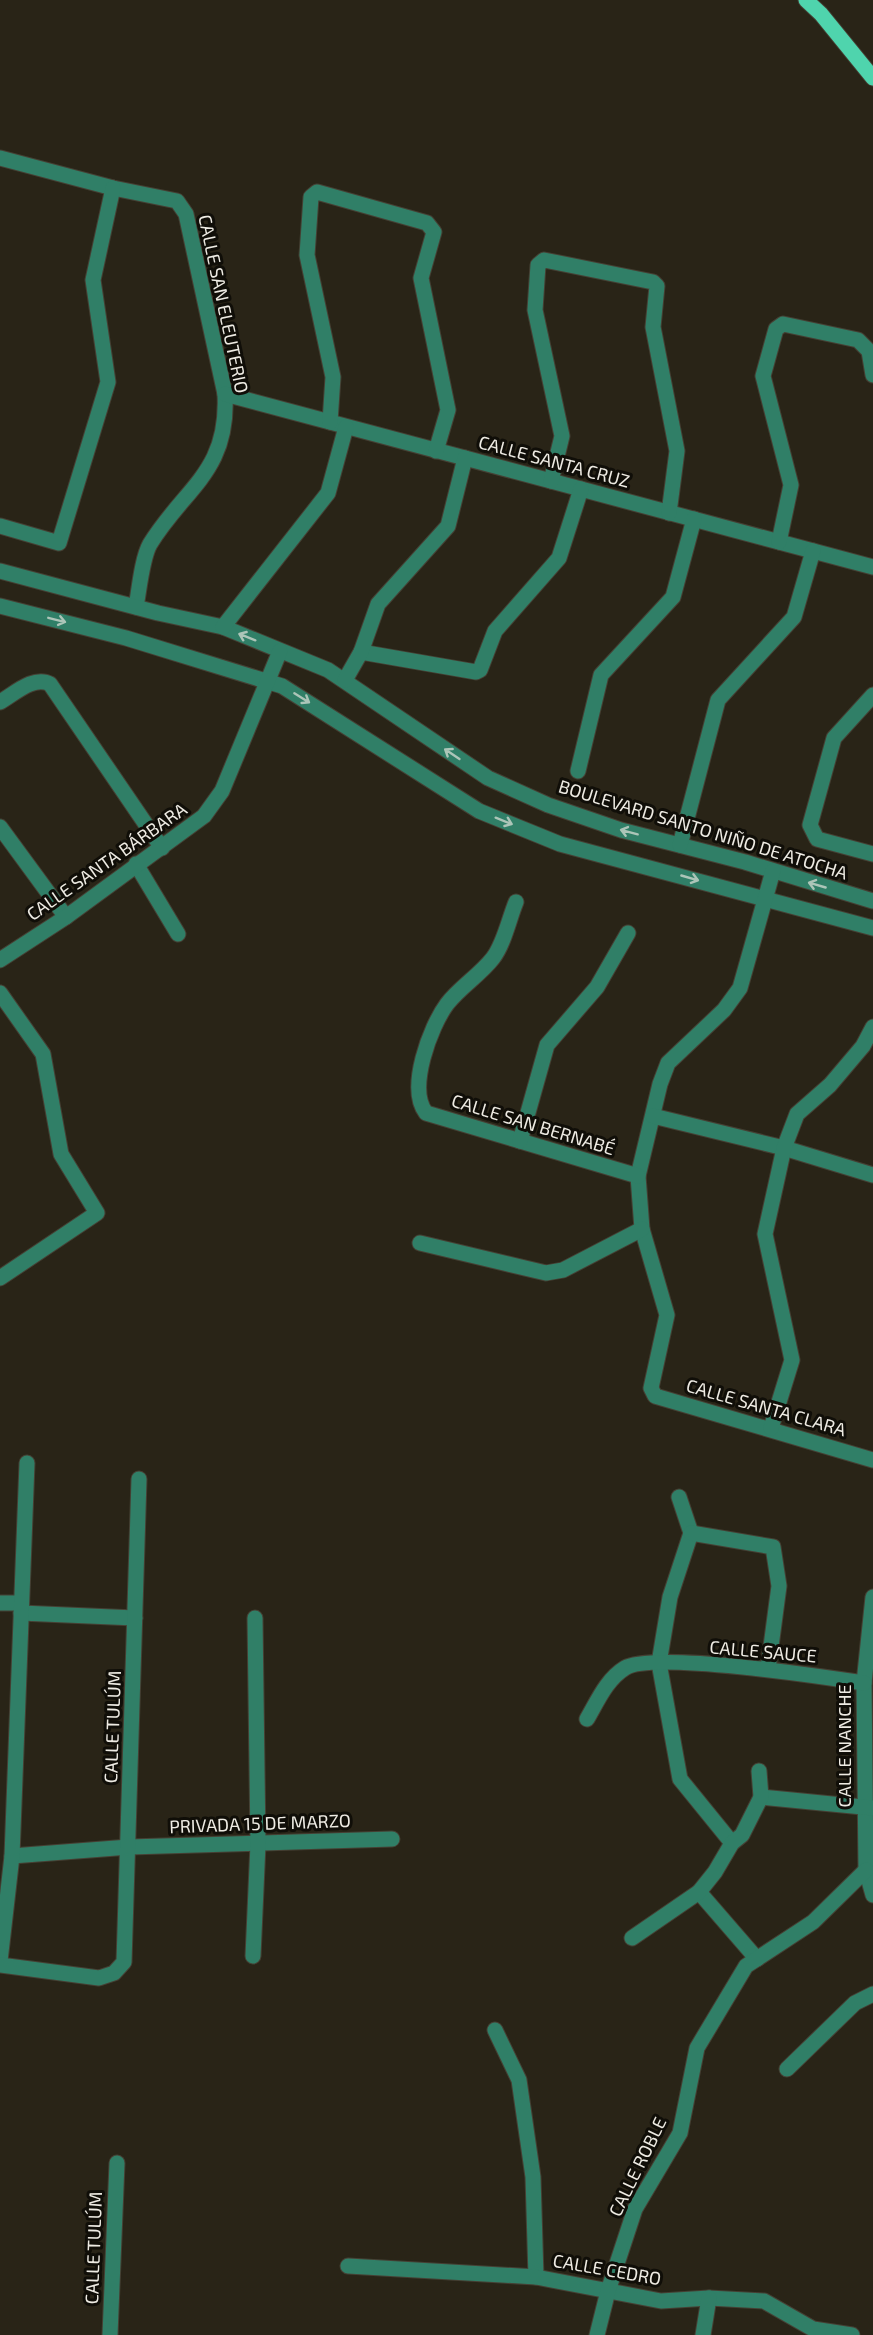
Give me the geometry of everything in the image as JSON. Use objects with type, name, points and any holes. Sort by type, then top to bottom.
[{"type":"main road","points":[[806,0],[821,14],[873,78]]},
{"type":"street","points":[[0,158],[113,188],[93,280],[108,382],[59,543],[0,526]]},
{"type":"street","name":"CALLE SAN ELEUTERIO","points":[[113,188],[177,201],[186,214],[225,394],[226,421],[210,469],[148,546],[135,607]]},
{"type":"street","points":[[330,422],[333,377],[307,255],[311,197],[314,193],[427,223],[434,232],[422,278],[448,410],[436,451]]},
{"type":"street","points":[[551,481],[562,436],[535,310],[540,262],[544,260],[653,282],[657,286],[653,327],[677,451],[669,513]]},
{"type":"street","points":[[779,542],[791,485],[763,376],[779,325],[858,340],[868,351],[873,375]]},
{"type":"street","name":"CALLE SANTA CRUZ","points":[[225,394],[873,567]]},
{"type":"street","points":[[223,627],[328,494],[346,427]]},
{"type":"street","points":[[345,680],[361,652],[378,604],[448,526],[465,458]]},
{"type":"street","points":[[361,652],[476,672],[480,670],[495,631],[559,558],[581,489]]},
{"type":"street","points":[[579,771],[600,675],[673,597],[694,519]]},
{"type":"street","points":[[680,845],[718,700],[794,617],[813,551]]},
{"type":"street","name":"BOULEVARD SANTO NIÑO DE ATOCHA","points":[[0,571],[135,607],[223,627],[328,670],[488,778],[548,805],[873,901]]},
{"type":"street","points":[[0,606],[126,638],[282,686],[479,811],[560,844],[873,928]]},
{"type":"street","name":"CALLE SANTA BÁRBARA","points":[[0,960],[66,917],[204,816],[222,792],[280,651]]},
{"type":"street","points":[[0,702],[35,681],[50,684],[162,848]]},
{"type":"street","points":[[873,695],[834,738],[810,825],[817,839],[873,854]]},
{"type":"street","points":[[0,826],[66,917]]},
{"type":"street","points":[[136,864],[178,934]]},
{"type":"street","points":[[420,1243],[546,1273],[563,1270],[642,1229],[638,1176],[668,1063],[724,1010],[740,988],[763,899],[773,871]]},
{"type":"street","name":"CALLE SAN BERNABÉ","points":[[516,902],[494,957],[447,1005],[428,1041],[418,1093],[421,1106],[426,1113],[638,1176]]},
{"type":"street","points":[[520,1141],[547,1045],[597,987],[628,933]]},
{"type":"street","points":[[0,993],[43,1054],[61,1155],[98,1213],[0,1277]]},
{"type":"street","points":[[771,1428],[792,1360],[765,1234],[784,1148],[797,1114],[830,1085],[863,1046],[873,1027]]},
{"type":"street","points":[[653,1116],[784,1148],[873,1175]]},
{"type":"street","name":"CALLE SANTA CLARA","points":[[642,1229],[667,1316],[651,1388],[656,1396],[771,1428],[873,1460]]},
{"type":"street","points":[[0,1961],[12,1856],[27,1463]]},
{"type":"street","name":"CALLE TULÚM","points":[[0,1965],[99,1977],[114,1973],[124,1962],[139,1479]]},
{"type":"street","points":[[679,1497],[692,1533],[670,1598],[659,1663],[680,1779],[732,1843]]},
{"type":"street","points":[[692,1533],[773,1547],[779,1586],[768,1669]]},
{"type":"street","name":"CALLE NANCHE","points":[[873,1597],[864,1683],[869,1808],[866,1870],[873,1895]]},
{"type":"street","points":[[0,1602],[21,1608],[135,1618]]},
{"type":"street","points":[[253,1956],[258,1844],[255,1618]]},
{"type":"street","name":"CALLE SAUCE","points":[[587,1719],[610,1680],[628,1666],[659,1663],[768,1669],[864,1683]]},
{"type":"street","points":[[632,1938],[699,1892],[732,1843],[742,1835],[761,1797],[759,1771]]},
{"type":"street","points":[[761,1797],[869,1808]]},
{"type":"street","name":"PRIVADA 15 DE MARZO","points":[[12,1856],[129,1847],[393,1839]]},
{"type":"street","name":"CALLE ROBLE","points":[[597,2335],[608,2291],[635,2209],[680,2133],[697,2048],[746,1966],[813,1922],[866,1870]]},
{"type":"street","points":[[699,1892],[757,1959]]},
{"type":"street","points":[[787,2069],[855,2003],[873,1994]]},
{"type":"street","points":[[495,2030],[519,2080],[533,2177],[536,2277]]},
{"type":"street","name":"CALLE TULÚM","points":[[110,2335],[117,2163]]},
{"type":"street","name":"CALLE CEDRO","points":[[348,2266],[536,2277],[661,2301],[709,2298],[764,2301],[812,2332],[852,2335]]},
{"type":"street","points":[[703,2335],[709,2298]]}]
